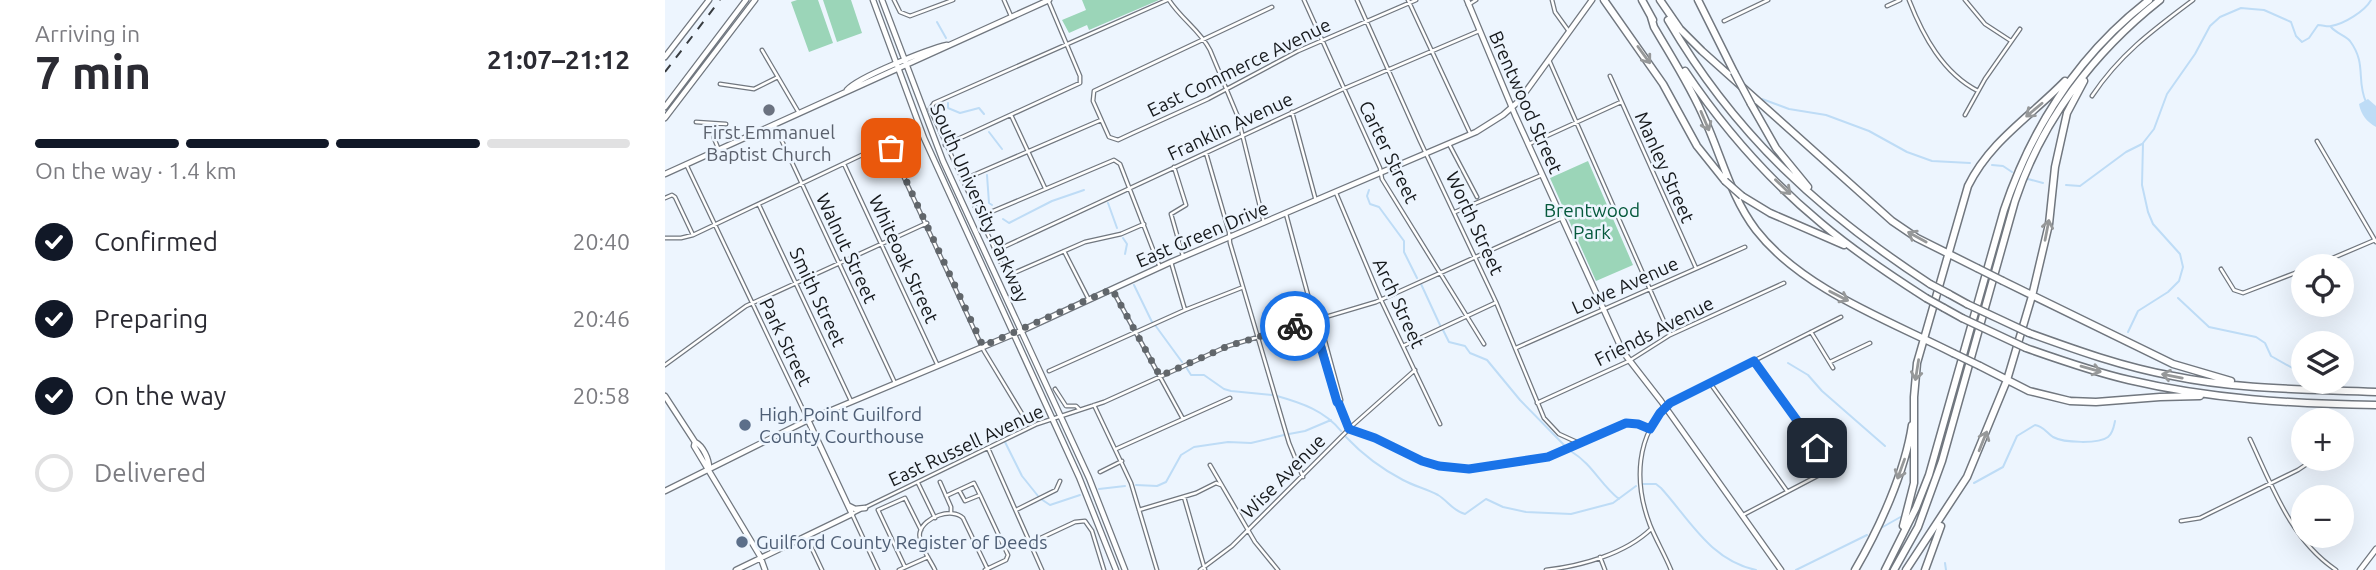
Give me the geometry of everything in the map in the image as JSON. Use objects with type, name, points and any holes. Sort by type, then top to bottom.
[{"type":"highway","points":[[1604,0],[1663,84],[1697,146],[1725,181],[1769,213],[1835,240],[1926,298],[2026,348],[2128,380],[2216,396]]},
{"type":"highway","points":[[1642,0],[1696,87],[1751,154],[1819,222],[1871,262]]},
{"type":"highway","points":[[1659,0],[1698,67],[1735,116],[1780,166],[1873,247],[1930,284],[2029,333],[2122,365],[2174,377],[2264,388],[2376,392]]},
{"type":"highway","points":[[1659,0],[1680,29],[1702,51],[1906,231],[2173,364],[2194,372],[2264,388]]},
{"type":"highway","points":[[1698,0],[1751,104],[1784,160],[1841,221]]},
{"type":"highway","points":[[1855,570],[1903,464],[1908,447],[1917,363],[1968,186],[1977,168],[2001,138],[2053,94],[2116,27],[2149,0]]},
{"type":"highway","points":[[1894,570],[1918,527],[1936,479],[2018,191],[2054,117],[2094,62],[2116,38],[2160,0]]},
{"type":"highway","points":[[1651,17],[1654,27],[1697,101],[1734,194],[1763,239],[1792,267],[1814,282],[2029,391],[2070,401],[2216,396],[2376,405]]},
{"type":"highway","points":[[1925,570],[1935,538],[1979,451],[2007,380],[2032,296],[2049,224],[2055,167],[2067,113],[2094,62]]},
{"type":"highway","points":[[1885,570],[1916,509],[1929,475],[2004,210],[2019,168],[2047,115],[2084,63]]},
{"type":"highway","points":[[1891,559],[1906,521],[1914,483],[1914,402]]},
{"type":"highway","points":[[1906,570],[1952,502]]},
{"type":"main road","points":[[665,57],[709,0]]},
{"type":"main road","points":[[665,107],[746,0]]},
{"type":"main road","points":[[665,118],[755,0]]},
{"type":"main road","name":"South University Parkway","points":[[873,0],[939,173],[1052,419],[1116,570]]},
{"type":"main road","name":"South University Parkway","points":[[882,0],[904,64],[943,161],[1091,483],[1125,570]]},
{"type":"main road","points":[[665,174],[799,113],[852,85],[944,45],[955,43],[1048,0]]},
{"type":"main road","name":"East Green Drive","points":[[665,491],[808,420],[1021,331],[1171,262],[1471,134],[1513,108],[1592,0]]},
{"type":"main road","name":"Brentwood Street","points":[[1468,2],[1603,310],[1629,361],[1781,570]]},
{"type":"main road","points":[[665,396],[695,442],[694,446],[761,558],[765,570]]},
{"type":"main road","name":"Park Street","points":[[808,420],[852,514]]},
{"type":"main road","points":[[848,506],[855,509],[865,508]]},
{"type":"main road","name":"East Russell Avenue","points":[[736,570],[852,514]]},
{"type":"main road","points":[[2360,570],[2376,549]]},
{"type":"street","points":[[894,0],[903,15],[913,16],[953,0]]},
{"type":"street","points":[[1004,0],[1012,18]]},
{"type":"street","points":[[945,145],[1080,83],[1080,76],[1048,0]]},
{"type":"street","points":[[1143,224],[1085,242],[1008,277],[945,145],[931,106],[1168,0],[1205,40],[1238,117],[1264,223]]},
{"type":"street","name":"Carter Street","points":[[1304,0],[1382,178],[1484,344]]},
{"type":"street","name":"Worth Street","points":[[1357,0],[1496,302],[1544,418],[1566,438],[1581,444]]},
{"type":"street","name":"East Commerce Avenue","points":[[1101,120],[1109,137],[1113,139],[1133,134],[1279,60],[1416,0]]},
{"type":"street","points":[[1468,2],[1476,0]]},
{"type":"street","points":[[1552,0],[1555,12],[1569,31]]},
{"type":"street","points":[[1724,21],[1768,0]]},
{"type":"street","points":[[1887,6],[1900,0]]},
{"type":"street","points":[[1909,0],[1945,67],[1978,90]]},
{"type":"street","points":[[1965,0],[1985,24],[2011,41]]},
{"type":"street","points":[[2092,96],[2126,52],[2193,0]]},
{"type":"street","points":[[1409,1],[1471,134]]},
{"type":"street","points":[[962,180],[1101,120],[1092,96],[1099,88],[1272,7]]},
{"type":"street","points":[[1965,115],[1978,90],[2020,29]]},
{"type":"street","name":"Franklin Avenue","points":[[995,251],[1342,89],[1479,31]]},
{"type":"street","points":[[762,50],[799,113]]},
{"type":"street","points":[[1549,60],[1670,335]]},
{"type":"street","name":"Manley Street","points":[[1610,76],[1696,268]]},
{"type":"street","points":[[720,84],[754,89],[778,77]]},
{"type":"street","points":[[1529,144],[1621,102]]},
{"type":"street","points":[[1292,113],[1316,201]]},
{"type":"street","points":[[1011,115],[1045,188]]},
{"type":"street","points":[[696,122],[726,124]]},
{"type":"street","points":[[715,124],[714,138],[719,149]]},
{"type":"street","name":"Walnut Street","points":[[773,124],[895,383]]},
{"type":"street","points":[[2317,141],[2375,241],[2343,254]]},
{"type":"street","points":[[1449,144],[1477,197]]},
{"type":"street","points":[[665,239],[693,234],[889,146],[983,346],[1027,422]]},
{"type":"street","points":[[1206,153],[1241,288],[1288,440],[1303,477]]},
{"type":"street","points":[[979,217],[1114,160],[1120,164],[1160,267]]},
{"type":"street","name":"Park Street","points":[[686,164],[808,420]]},
{"type":"street","name":"Whiteoak Street","points":[[844,164],[938,365]]},
{"type":"street","points":[[1174,167],[1186,205],[1171,214],[1183,257]]},
{"type":"street","points":[[1455,212],[1543,175]]},
{"type":"street","name":"Arch Street","points":[[1336,192],[1381,300],[1440,424]]},
{"type":"street","points":[[665,198],[672,195],[675,197],[693,234]]},
{"type":"street","name":"Smith Street","points":[[759,205],[851,402]]},
{"type":"street","points":[[1286,214],[1331,384],[1349,429],[1375,438],[1422,461],[1456,468],[1480,468],[1556,455],[1626,423],[1650,429]]},
{"type":"street","name":"East Russell Avenue","points":[[852,514],[1037,424],[1094,405],[1256,337],[1381,300],[1562,218]]},
{"type":"street","points":[[665,365],[734,313],[927,222]]},
{"type":"street","name":"Lowe Avenue","points":[[1516,348],[1745,247]]},
{"type":"street","points":[[1064,251],[1089,300]]},
{"type":"street","points":[[1171,262],[1185,310]]},
{"type":"street","points":[[2221,270],[2234,290],[2243,293],[2291,275]]},
{"type":"street","name":"Friends Avenue","points":[[1537,403],[1629,361],[1670,335],[1784,283]]},
{"type":"street","points":[[1049,372],[1185,310],[1241,288]]},
{"type":"street","points":[[1112,289],[1183,419]]},
{"type":"street","points":[[1403,346],[1496,302]]},
{"type":"street","points":[[1671,570],[1651,529],[1639,480],[1641,456],[1650,429],[1670,403],[1841,317]]},
{"type":"street","points":[[1318,318],[1341,400],[1339,404]]},
{"type":"street","points":[[1811,332],[1833,368]]},
{"type":"street","points":[[1830,362],[1870,343]]},
{"type":"street","points":[[1743,515],[1829,468],[1754,361]]},
{"type":"street","name":"Wise Avenue","points":[[1200,570],[1205,569],[1248,531],[1349,429],[1415,370]]},
{"type":"street","points":[[1710,383],[1787,491]]},
{"type":"street","points":[[1055,389],[1066,405],[1076,406],[1079,410]]},
{"type":"street","points":[[1116,449],[1230,398]]},
{"type":"street","points":[[1094,405],[1122,461],[1157,570]]},
{"type":"street","points":[[2250,439],[2302,541],[2322,561],[2336,570]]},
{"type":"street","points":[[988,448],[1042,570]]},
{"type":"street","points":[[1100,472],[1122,461]]},
{"type":"street","points":[[1210,465],[1255,542],[1279,570]]},
{"type":"street","points":[[2181,521],[2200,518],[2293,471]]},
{"type":"street","points":[[1016,510],[1056,491],[1060,481]]},
{"type":"street","points":[[918,482],[935,518]]},
{"type":"street","points":[[940,482],[951,512]]},
{"type":"street","points":[[935,570],[920,538],[921,530],[925,523],[951,512],[958,513],[963,518],[986,570],[1006,560],[1008,555],[974,483],[946,496]]},
{"type":"street","points":[[1139,510],[1184,497],[1216,483],[1221,485]]},
{"type":"street","points":[[959,490],[965,501],[980,495]]},
{"type":"street","points":[[1184,497],[1205,569]]},
{"type":"street","points":[[905,567],[878,510],[905,498],[921,530]]},
{"type":"street","name":"Park Street","points":[[852,514],[879,570]]},
{"type":"street","points":[[1030,543],[1085,520],[1092,531],[1104,570]]},
{"type":"street","points":[[1545,570],[1600,557],[1632,542],[1651,529]]},
{"type":"street","points":[[806,536],[822,570]]},
{"type":"street","points":[[899,570],[928,556]]},
{"type":"street","points":[[1600,557],[1605,570]]},
{"type":"green space","points":[[818,0],[833,43],[809,52],[791,2]]},
{"type":"green space","points":[[823,0],[851,0],[862,33],[837,42]]},
{"type":"green space","points":[[1082,0],[1159,0],[1089,30],[1087,25],[1069,33],[1062,20],[1086,10]]},
{"type":"green space","name":"Brentwood Park","points":[[1588,161],[1633,265],[1596,281],[1550,178]]},
{"type":"water","points":[[2368,99],[2376,106],[2376,127],[2365,118],[2360,108],[2359,104]]},
{"type":"waterway","points":[[2128,332],[2138,311],[2168,292],[2179,281],[2183,267],[2180,254],[2153,224],[2148,212],[2142,185],[2143,143],[2154,129],[2167,94],[2195,54],[2210,26],[2220,17],[2241,8],[2264,10],[2291,22],[2296,36],[2302,42],[2309,38],[2318,25],[2342,23],[2359,13],[2371,0]]},
{"type":"waterway","points":[[937,22],[946,38]]},
{"type":"waterway","points":[[2331,27],[2348,39],[2355,49],[2366,102]]},
{"type":"waterway","points":[[1762,99],[1789,109],[1826,115],[1869,131],[1907,152],[1932,161],[1970,163]]},
{"type":"waterway","points":[[948,103],[948,108],[960,113],[979,108],[984,114]]},
{"type":"waterway","points":[[989,132],[1002,149]]},
{"type":"waterway","points":[[2066,185],[2080,186],[2126,152],[2142,144]]},
{"type":"waterway","points":[[1992,165],[2003,166],[2012,172]]},
{"type":"waterway","points":[[987,175],[989,203],[992,205]]},
{"type":"waterway","points":[[2028,179],[2043,183]]},
{"type":"waterway","points":[[1003,219],[1009,223],[1052,201],[1084,190]]},
{"type":"waterway","points":[[1369,190],[1367,196],[1370,204],[1379,207],[1404,241],[1404,252],[1417,278]]},
{"type":"waterway","points":[[1108,203],[1117,228]]},
{"type":"waterway","points":[[1123,238],[1127,244],[1125,254]]},
{"type":"waterway","points":[[1421,284],[1440,325]]},
{"type":"waterway","points":[[1134,285],[1152,322]]},
{"type":"waterway","points":[[2178,298],[2209,327],[2256,337],[2265,343],[2271,356],[2291,367]]},
{"type":"waterway","points":[[1155,325],[1182,362]]},
{"type":"waterway","points":[[1443,330],[1449,342],[1465,346],[1470,353],[1487,360],[1520,400],[1565,446]]},
{"type":"waterway","points":[[1788,363],[1808,375],[1822,391],[1885,446]]},
{"type":"waterway","points":[[1186,367],[1191,375],[1204,375],[1224,389],[1272,395]]},
{"type":"waterway","points":[[1277,396],[1312,409],[1328,418],[1341,431]]},
{"type":"waterway","points":[[1289,434],[1305,431],[1331,420]]},
{"type":"waterway","points":[[1974,483],[2003,467],[2017,436],[2035,425],[2058,439],[2090,442],[2108,437],[2115,421]]},
{"type":"waterway","points":[[1136,485],[1157,486],[1166,482],[1181,455],[1194,447],[1228,442],[1251,443],[1284,435]]},
{"type":"waterway","points":[[1346,437],[1387,471],[1438,495],[1457,511],[1465,514],[1486,499],[1503,507],[1526,512],[1571,514],[1613,503],[1636,486]]},
{"type":"waterway","points":[[1005,442],[1022,476],[1038,496]]},
{"type":"waterway","points":[[1572,452],[1585,462],[1619,499]]},
{"type":"waterway","points":[[1642,484],[1656,484],[1713,548],[1740,565],[1756,570]]},
{"type":"waterway","points":[[1099,489],[1125,486]]},
{"type":"waterway","points":[[1041,499],[1050,505],[1080,495]]},
{"type":"waterway","points":[[1881,528],[1904,515]]},
{"type":"waterway","points":[[1796,570],[1867,535]]},
{"type":"waterway","points":[[1945,563],[1946,570]]},
{"type":"railway","points":[[665,72],[720,0]]},
{"type":"way so far","points":[[891,148],[983,346],[1112,289],[1160,376],[1228,346],[1295,326]]},
{"type":"place","name":"First Emmanuel Baptist Church","points":[[769,110]]},
{"type":"place","name":"High Point Guilford County Courthouse","points":[[745,425]]},
{"type":"place","name":"Guilford County Register of Deeds","points":[[742,542]]},
{"type":"route","points":[[1295,326],[1313,320],[1337,402],[1349,429],[1375,438],[1410,457],[1439,466],[1469,469],[1540,459],[1570,450],[1620,424],[1633,423],[1650,429],[1670,403],[1754,361],[1817,448]]}]
